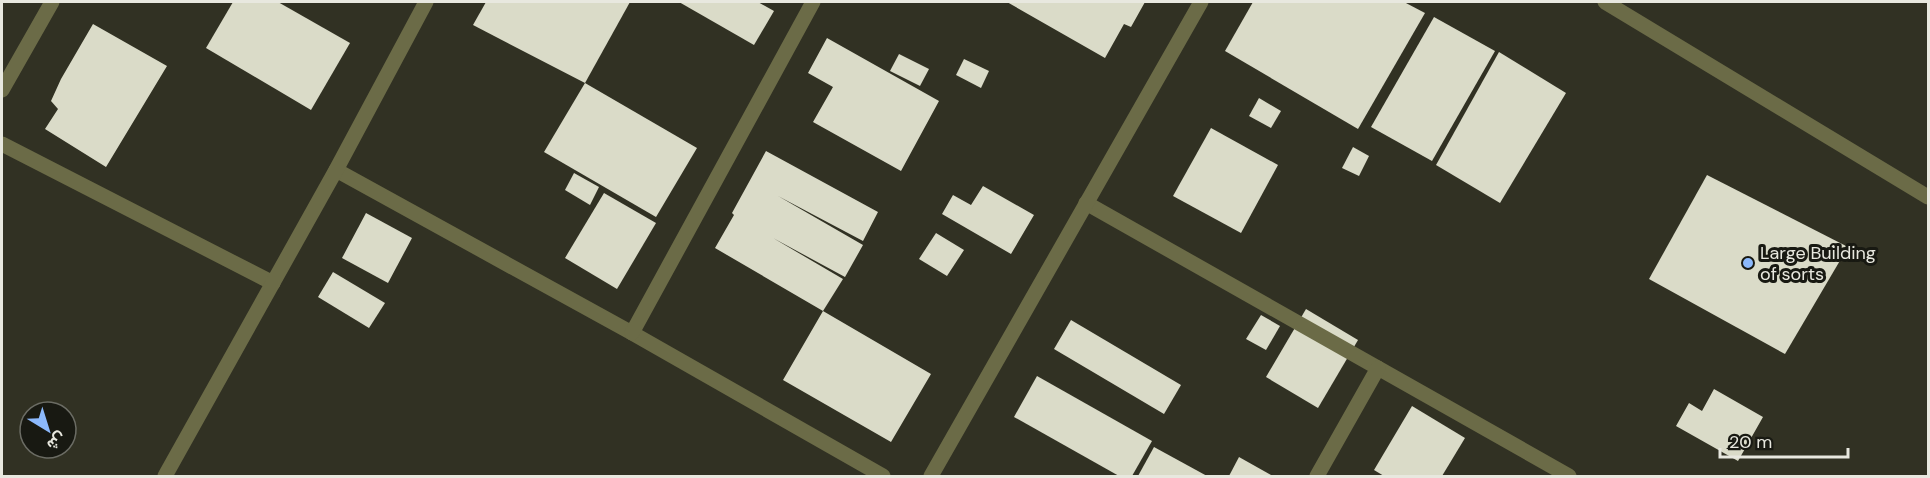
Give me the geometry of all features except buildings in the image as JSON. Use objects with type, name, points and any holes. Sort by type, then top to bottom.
[{"type":"street","points":[[2,90],[51,2]]},
{"type":"street","points":[[166,476],[336,170],[426,2]]},
{"type":"street","points":[[632,333],[813,2]]},
{"type":"street","points":[[931,477],[1201,2]]},
{"type":"street","points":[[1605,2],[1929,197]]},
{"type":"street","points":[[2,144],[273,283]]},
{"type":"street","points":[[336,170],[632,333],[883,477]]},
{"type":"street","points":[[1086,203],[1569,477]]},
{"type":"street","points":[[1317,477],[1377,368]]},
{"type":"place","name":"Large Building of sorts","points":[[1748,263]]}]
